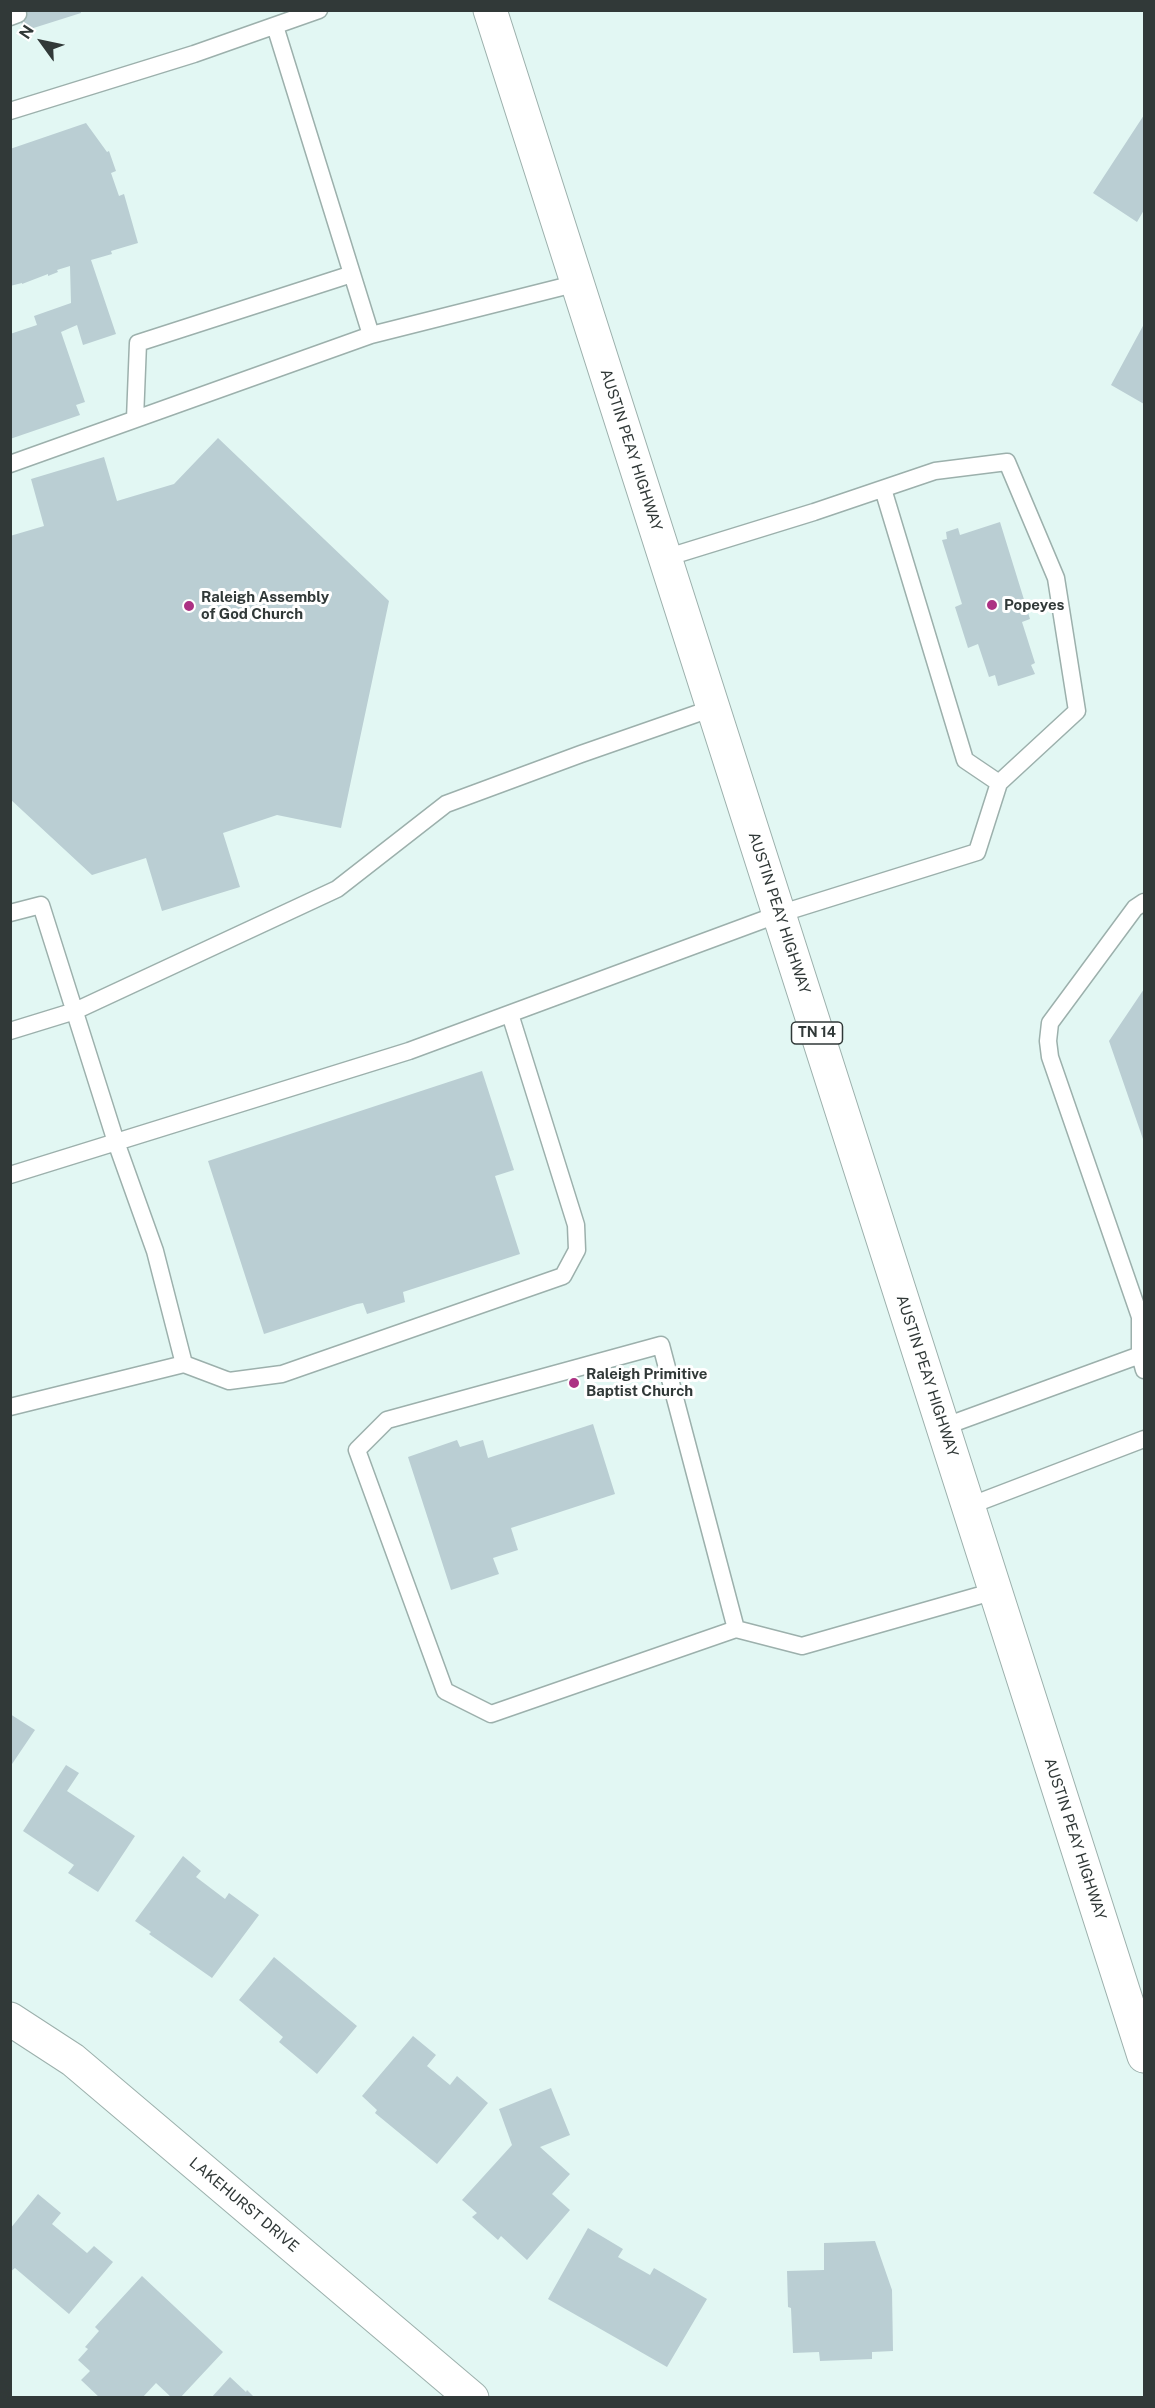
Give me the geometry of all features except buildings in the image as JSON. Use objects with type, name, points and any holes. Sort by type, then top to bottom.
[{"type":"main road","name":"AUSTIN PEAY HIGHWAY","points":[[490,10],[1144,2056]]},
{"type":"main road","name":"LAKEHURST DRIVE","points":[[10,2019],[73,2060],[472,2397]]},
{"type":"lane","points":[[10,111],[275,27],[319,10]]},
{"type":"lane","points":[[275,27],[371,335]]},
{"type":"lane","points":[[135,419],[138,343],[352,274]]},
{"type":"lane","points":[[10,464],[371,335],[578,283]]},
{"type":"lane","points":[[10,1175],[409,1051],[779,914],[977,852],[999,783],[1077,711],[1056,578],[1007,462],[935,471],[665,558]]},
{"type":"lane","points":[[882,489],[965,760],[999,783]]},
{"type":"lane","points":[[10,1031],[75,1011],[337,889],[446,804],[713,708]]},
{"type":"lane","points":[[943,1427],[1143,1359],[1140,1317],[1050,1057],[1048,1041],[1050,1023],[1135,908],[1144,902]]},
{"type":"lane","points":[[10,913],[41,905],[116,1142],[155,1251],[184,1364]]},
{"type":"lane","points":[[10,1407],[184,1364],[229,1381],[282,1374],[563,1276],[577,1251],[576,1225],[510,1014]]},
{"type":"lane","points":[[736,1629],[661,1345],[387,1420],[357,1450],[445,1691],[491,1714],[736,1629],[802,1646],[996,1591]]},
{"type":"lane","points":[[969,1506],[1144,1439]]},
{"type":"place","name":"Popeyes","points":[[992,605]]},
{"type":"place","name":"Raleigh Assembly of God Church","points":[[189,606]]},
{"type":"place","name":"Raleigh Primitive Baptist Church","points":[[574,1383]]}]
